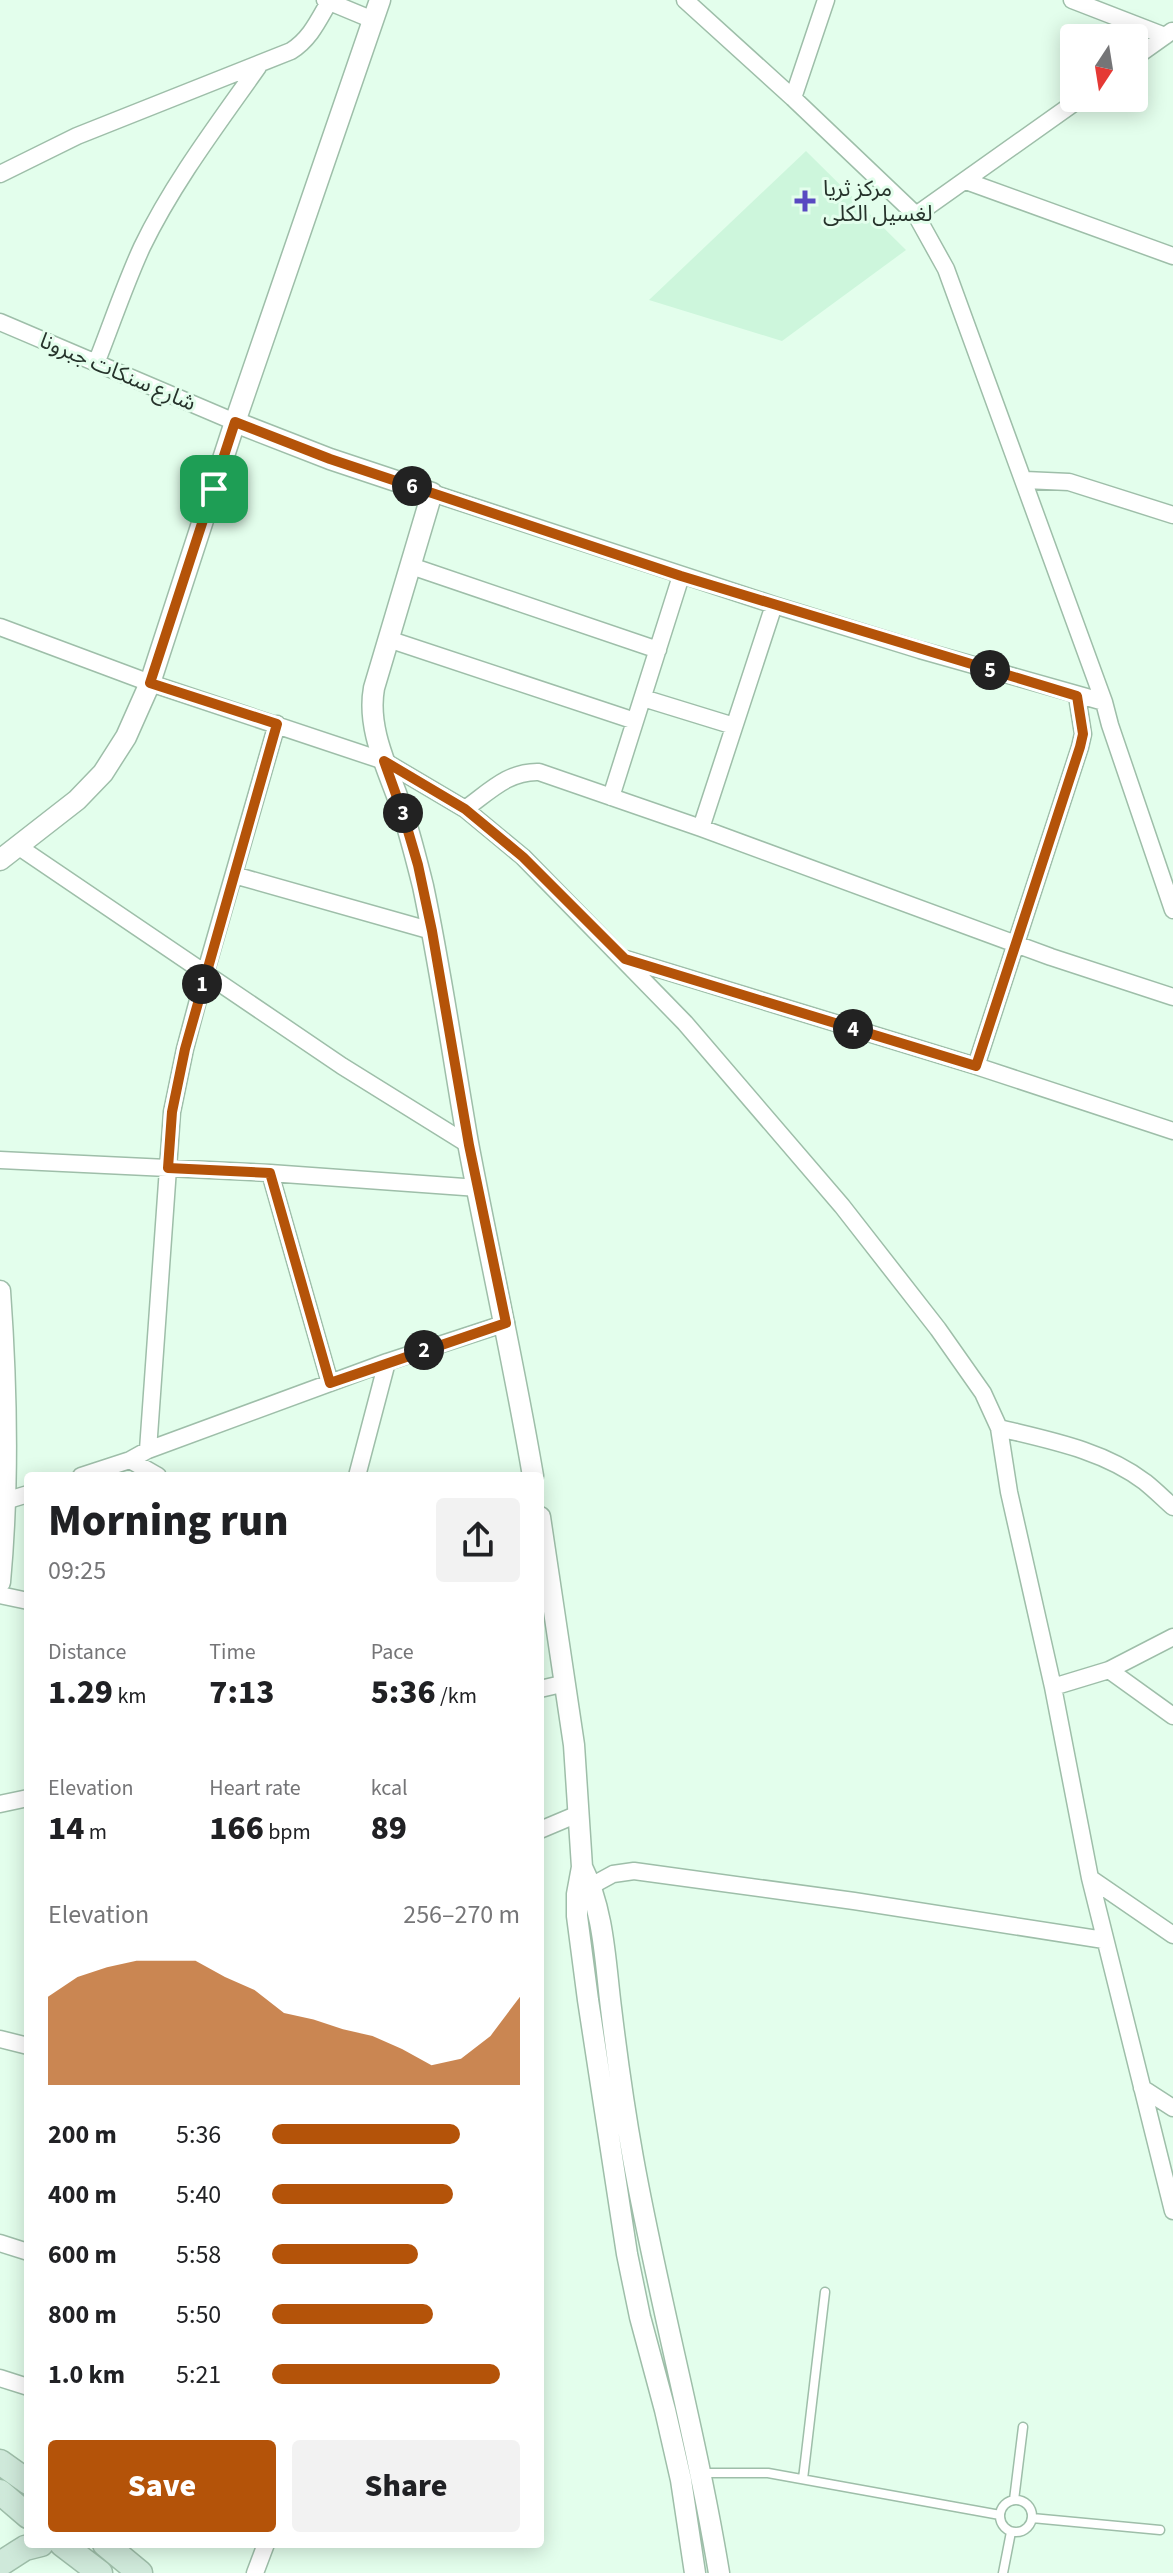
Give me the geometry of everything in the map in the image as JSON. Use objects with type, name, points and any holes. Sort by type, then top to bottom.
[{"type":"main road","points":[[0,2462],[24,2479]]},
{"type":"main road","points":[[0,2492],[24,2513]]},
{"type":"main road","points":[[0,2564],[25,2548]]},
{"type":"main road","points":[[67,2548],[100,2573]]},
{"type":"main road","points":[[110,2548],[140,2573]]},
{"type":"street","points":[[0,860],[77,800],[103,773],[126,737],[150,683],[235,422],[380,0]]},
{"type":"street","points":[[685,0],[916,215],[946,269],[1165,871],[1173,910]]},
{"type":"street","points":[[793,98],[826,0]]},
{"type":"street","points":[[1072,0],[1169,33]]},
{"type":"street","points":[[0,174],[77,136],[259,65],[302,44],[311,34],[327,1],[373,20]]},
{"type":"street","points":[[1148,48],[1169,33]]},
{"type":"street","points":[[97,361],[141,249],[163,208],[202,145],[259,65]]},
{"type":"street","points":[[916,215],[1062,112]]},
{"type":"street","points":[[966,181],[1173,256]]},
{"type":"street","name":"شارع سنكات جبرونا","points":[[0,322],[235,422]]},
{"type":"street","points":[[235,422],[330,459],[681,576],[1104,702]]},
{"type":"street","points":[[1025,480],[1069,482],[1173,515]]},
{"type":"street","points":[[432,493],[388,639],[371,704],[372,716],[418,865],[432,931],[469,1145],[506,1323],[532,1472]]},
{"type":"street","points":[[411,566],[658,650]]},
{"type":"street","points":[[611,797],[681,576]]},
{"type":"street","points":[[701,828],[774,605]]},
{"type":"street","points":[[0,627],[150,683],[384,761],[465,809],[523,857],[685,1023],[842,1206],[965,1367],[983,1393],[999,1428],[1090,1878],[1173,2211]]},
{"type":"street","points":[[388,639],[635,721]]},
{"type":"street","points":[[976,1066],[1080,747],[1083,734],[1077,696]]},
{"type":"street","points":[[643,698],[734,726]]},
{"type":"street","points":[[148,1450],[172,1112],[205,974],[277,724]]},
{"type":"street","points":[[465,809],[510,776],[539,772],[1173,997]]},
{"type":"street","points":[[19,847],[342,1066],[469,1145]]},
{"type":"street","points":[[234,875],[432,931]]},
{"type":"street","points":[[625,959],[976,1066],[1173,1131]]},
{"type":"street","points":[[0,1160],[270,1173],[478,1188]]},
{"type":"street","points":[[270,1173],[330,1383]]},
{"type":"street","points":[[0,1291],[5,1501],[0,1582]]},
{"type":"street","points":[[93,1472],[387,1362],[506,1323]]},
{"type":"street","points":[[358,1472],[387,1362]]},
{"type":"street","points":[[999,1428],[1061,1443],[1102,1458],[1143,1481],[1173,1507]]},
{"type":"street","points":[[130,1460],[151,1472]]},
{"type":"street","points":[[5,1501],[24,1495]]},
{"type":"street","points":[[544,1543],[574,1745],[584,1890],[577,1916],[588,2000],[627,2254],[681,2480],[695,2573]]},
{"type":"street","points":[[0,1595],[24,1600]]},
{"type":"street","points":[[1053,1687],[1109,1670],[1173,1637]]},
{"type":"street","points":[[1109,1670],[1173,1716]]},
{"type":"street","points":[[544,1688],[566,1683]]},
{"type":"street","points":[[0,1804],[24,1799]]},
{"type":"street","points":[[544,1828],[578,1814]]},
{"type":"street","points":[[584,1890],[613,1874],[634,1871],[1104,1940]]},
{"type":"street","points":[[1090,1878],[1173,1935]]},
{"type":"street","points":[[584,1890],[600,1915],[633,2156],[673,2355],[701,2473],[719,2573]]},
{"type":"street","points":[[0,2039],[24,2045]]},
{"type":"street","points":[[1142,2088],[1173,2108]]},
{"type":"street","points":[[0,2243],[24,2251]]},
{"type":"street","points":[[0,2378],[24,2386]]},
{"type":"street","points":[[255,2573],[264,2548]]},
{"type":"lane","points":[[803,2479],[825,2292]]},
{"type":"lane","points":[[1023,2427],[1014,2500],[1002,2508],[1000,2515],[1004,2528],[1011,2532],[1024,2530],[1032,2518]]},
{"type":"lane","points":[[701,2473],[768,2473],[1000,2515]]},
{"type":"lane","points":[[1014,2500],[1027,2505],[1032,2518]]},
{"type":"lane","points":[[1032,2518],[1160,2530]]},
{"type":"lane","points":[[1003,2573],[1011,2532]]},
{"type":"shaded area","name":"مركز ثريا لغسيل الكلى","points":[[806,151],[906,250],[782,341],[649,300]]},
{"type":"place","name":"مركز ثريا لغسيل الكلى","points":[[805,201]]},
{"type":"route","points":[[235,422],[330,459],[681,576],[1077,696],[1083,734],[1080,747],[976,1066],[625,959],[523,857],[465,809],[384,761],[418,865],[469,1145],[506,1323],[330,1383],[270,1173],[168,1168],[172,1112],[185,1049],[277,724],[150,683],[214,489],[235,422]]}]
